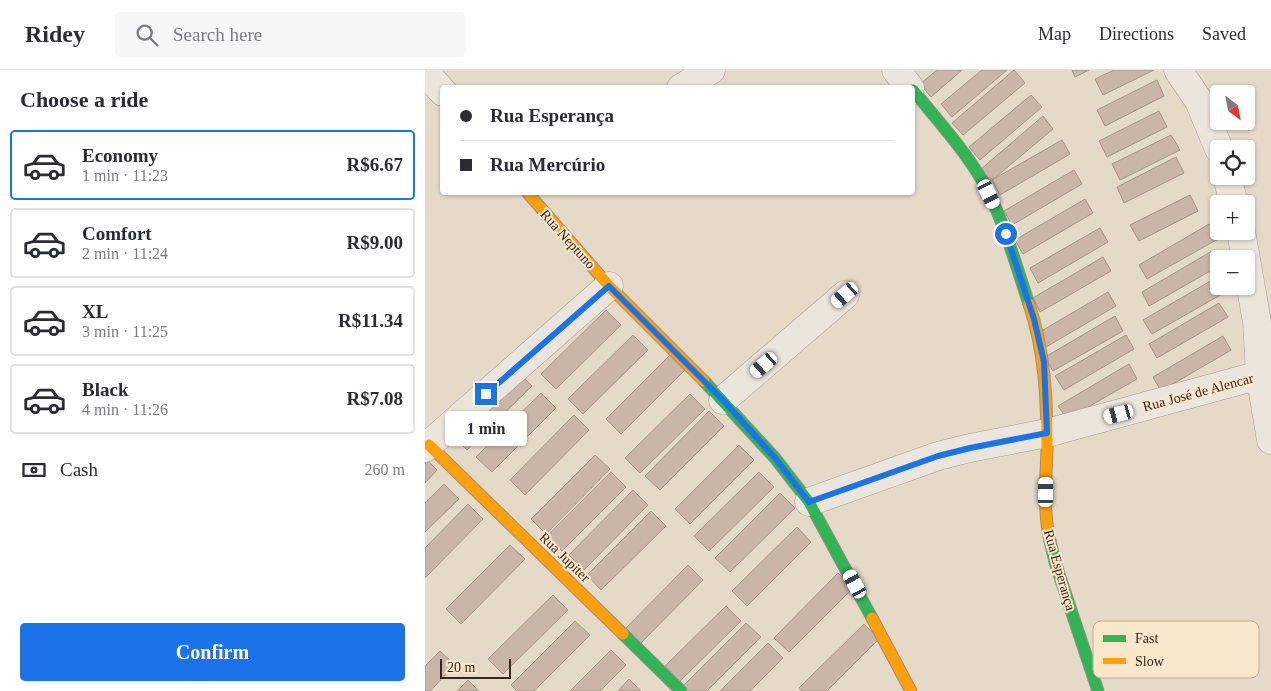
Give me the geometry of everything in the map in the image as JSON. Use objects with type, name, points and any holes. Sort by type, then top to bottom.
[{"type":"street","points":[[686,85],[711,70]]},
{"type":"street","name":"Rua Esperança","points":[[896,70],[908,85]]},
{"type":"street","points":[[1178,70],[1199,101],[1215,140]]},
{"type":"street","points":[[425,72],[440,89]]},
{"type":"street","name":"Rua Esperança","points":[[915,94],[964,153],[983,182],[1000,218],[1034,319],[1044,362],[1047,433],[1045,511],[1049,536],[1055,562],[1093,676]]},
{"type":"street","name":"Rua Neptuno","points":[[529,195],[609,286],[723,400],[775,458],[809,502],[911,691]]},
{"type":"street","points":[[1243,240],[1266,373],[1271,440]]},
{"type":"street","points":[[427,447],[609,286]]},
{"type":"street","points":[[723,400],[845,295]]},
{"type":"street","name":"Rua José de Alencar","points":[[809,502],[938,456],[1047,433],[1266,373]]},
{"type":"street","name":"Rua Jupiter","points":[[427,447],[681,691]]},
{"type":"street","name":"Rua Esperança","points":[[1094,678],[1098,691]]},
{"type":"building","points":[[937,70],[962,70],[931,97],[920,84]]},
{"type":"building","points":[[982,70],[1007,70],[952,117],[941,104]]},
{"type":"building","points":[[1014,70],[1025,83],[963,135],[952,123]]},
{"type":"building","points":[[1072,70],[1089,70],[1075,77]]},
{"type":"building","points":[[1114,70],[1154,70],[1103,95],[1095,79]]},
{"type":"building","points":[[1157,80],[1164,96],[1105,126],[1097,110]]},
{"type":"building","points":[[1031,95],[1042,107],[980,160],[969,147]]},
{"type":"building","points":[[1159,111],[1167,127],[1107,157],[1099,141]]},
{"type":"building","points":[[1043,116],[1053,129],[991,181],[981,169]]},
{"type":"building","points":[[1171,135],[1180,150],[1120,180],[1112,164]]},
{"type":"building","points":[[1062,140],[1070,154],[1000,195],[992,180]]},
{"type":"building","points":[[1176,157],[1184,173],[1124,203],[1117,187]]},
{"type":"building","points":[[1074,170],[1082,184],[1012,225],[1004,211]]},
{"type":"building","points":[[1190,195],[1198,211],[1139,241],[1130,225]]},
{"type":"building","points":[[1085,199],[1093,213],[1023,254],[1015,240]]},
{"type":"building","points":[[1209,224],[1210,240],[1216,240],[1147,279],[1139,265]]},
{"type":"building","points":[[1100,228],[1108,242],[1038,283],[1030,268]]},
{"type":"building","points":[[1210,252],[1210,271],[1149,306],[1142,292]]},
{"type":"building","points":[[1103,257],[1111,271],[1040,312],[1033,298]]},
{"type":"building","points":[[1210,281],[1210,295],[1220,295],[1152,334],[1143,320]]},
{"type":"building","points":[[1108,292],[1116,306],[1046,347],[1038,333]]},
{"type":"building","points":[[1219,303],[1228,317],[1157,358],[1149,344]]},
{"type":"building","points":[[606,310],[621,325],[556,389],[541,374]]},
{"type":"building","points":[[1115,316],[1123,331],[1053,371],[1045,357]]},
{"type":"building","points":[[633,335],[648,350],[583,414],[568,399]]},
{"type":"building","points":[[1126,335],[1134,349],[1064,390],[1055,376]]},
{"type":"building","points":[[1223,336],[1231,350],[1161,391],[1153,377]]},
{"type":"building","points":[[670,355],[685,370],[621,434],[606,419]]},
{"type":"building","points":[[1129,364],[1137,379],[1067,419],[1058,406]]},
{"type":"building","points":[[517,371],[532,386],[467,450],[452,435]]},
{"type":"building","points":[[541,393],[556,408],[492,472],[476,457]]},
{"type":"building","points":[[690,394],[705,409],[640,473],[625,458]]},
{"type":"building","points":[[709,411],[724,426],[660,490],[645,476]]},
{"type":"building","points":[[574,415],[589,430],[525,495],[510,480]]},
{"type":"building","points":[[739,445],[754,460],[690,524],[675,509]]},
{"type":"building","points":[[595,455],[610,469],[546,534],[531,519]]},
{"type":"building","points":[[425,458],[437,470],[425,483]]},
{"type":"building","points":[[611,472],[626,487],[562,551],[547,536]]},
{"type":"building","points":[[759,472],[774,487],[709,551],[694,536]]},
{"type":"building","points":[[444,484],[459,499],[425,532],[425,503]]},
{"type":"building","points":[[633,490],[648,505],[584,570],[569,555]]},
{"type":"building","points":[[780,493],[795,508],[730,572],[715,558]]},
{"type":"building","points":[[468,504],[483,519],[425,578],[425,548]]},
{"type":"building","points":[[651,511],[666,526],[601,590],[587,575]]},
{"type":"building","points":[[797,527],[811,542],[747,606],[732,591]]},
{"type":"building","points":[[510,545],[525,559],[461,624],[446,609]]},
{"type":"building","points":[[688,565],[703,580],[639,645],[624,630]]},
{"type":"building","points":[[838,573],[853,588],[789,652],[774,638]]},
{"type":"building","points":[[553,595],[568,610],[503,674],[488,659]]},
{"type":"building","points":[[726,606],[741,621],[676,685],[661,670]]},
{"type":"building","points":[[575,621],[590,635],[534,691],[517,691],[511,685]]},
{"type":"building","points":[[746,623],[761,637],[707,691],[686,691],[682,687]]},
{"type":"building","points":[[864,624],[879,639],[827,691],[802,691],[799,688]]},
{"type":"building","points":[[768,643],[783,658],[750,691],[720,691]]},
{"type":"building","points":[[611,650],[626,665],[600,691],[570,691]]},
{"type":"building","points":[[440,651],[455,665],[430,691],[425,691],[425,666]]},
{"type":"building","points":[[629,679],[641,691],[618,691]]},
{"type":"building","points":[[468,680],[479,691],[457,691]]},
{"type":"traffic: fast","points":[[915,92],[959,146],[983,182],[1003,226],[1029,304]]},
{"type":"traffic: fast","points":[[704,381],[775,458],[809,502],[872,618]]},
{"type":"traffic: fast","points":[[1050,541],[1055,562],[1093,676]]},
{"type":"traffic: fast","points":[[623,634],[681,691]]},
{"type":"traffic: fast","points":[[1094,678],[1098,691]]},
{"type":"traffic: slow","points":[[530,195],[609,286],[704,381]]},
{"type":"traffic: slow","points":[[1029,304],[1039,340],[1046,394],[1046,507],[1050,541]]},
{"type":"traffic: slow","points":[[429,445],[623,634]]},
{"type":"traffic: slow","points":[[872,618],[911,691]]},
{"type":"route","points":[[486,394],[609,286],[723,400],[775,458],[809,502],[938,456],[1047,433],[1044,362],[1034,319],[1006,234]]}]
